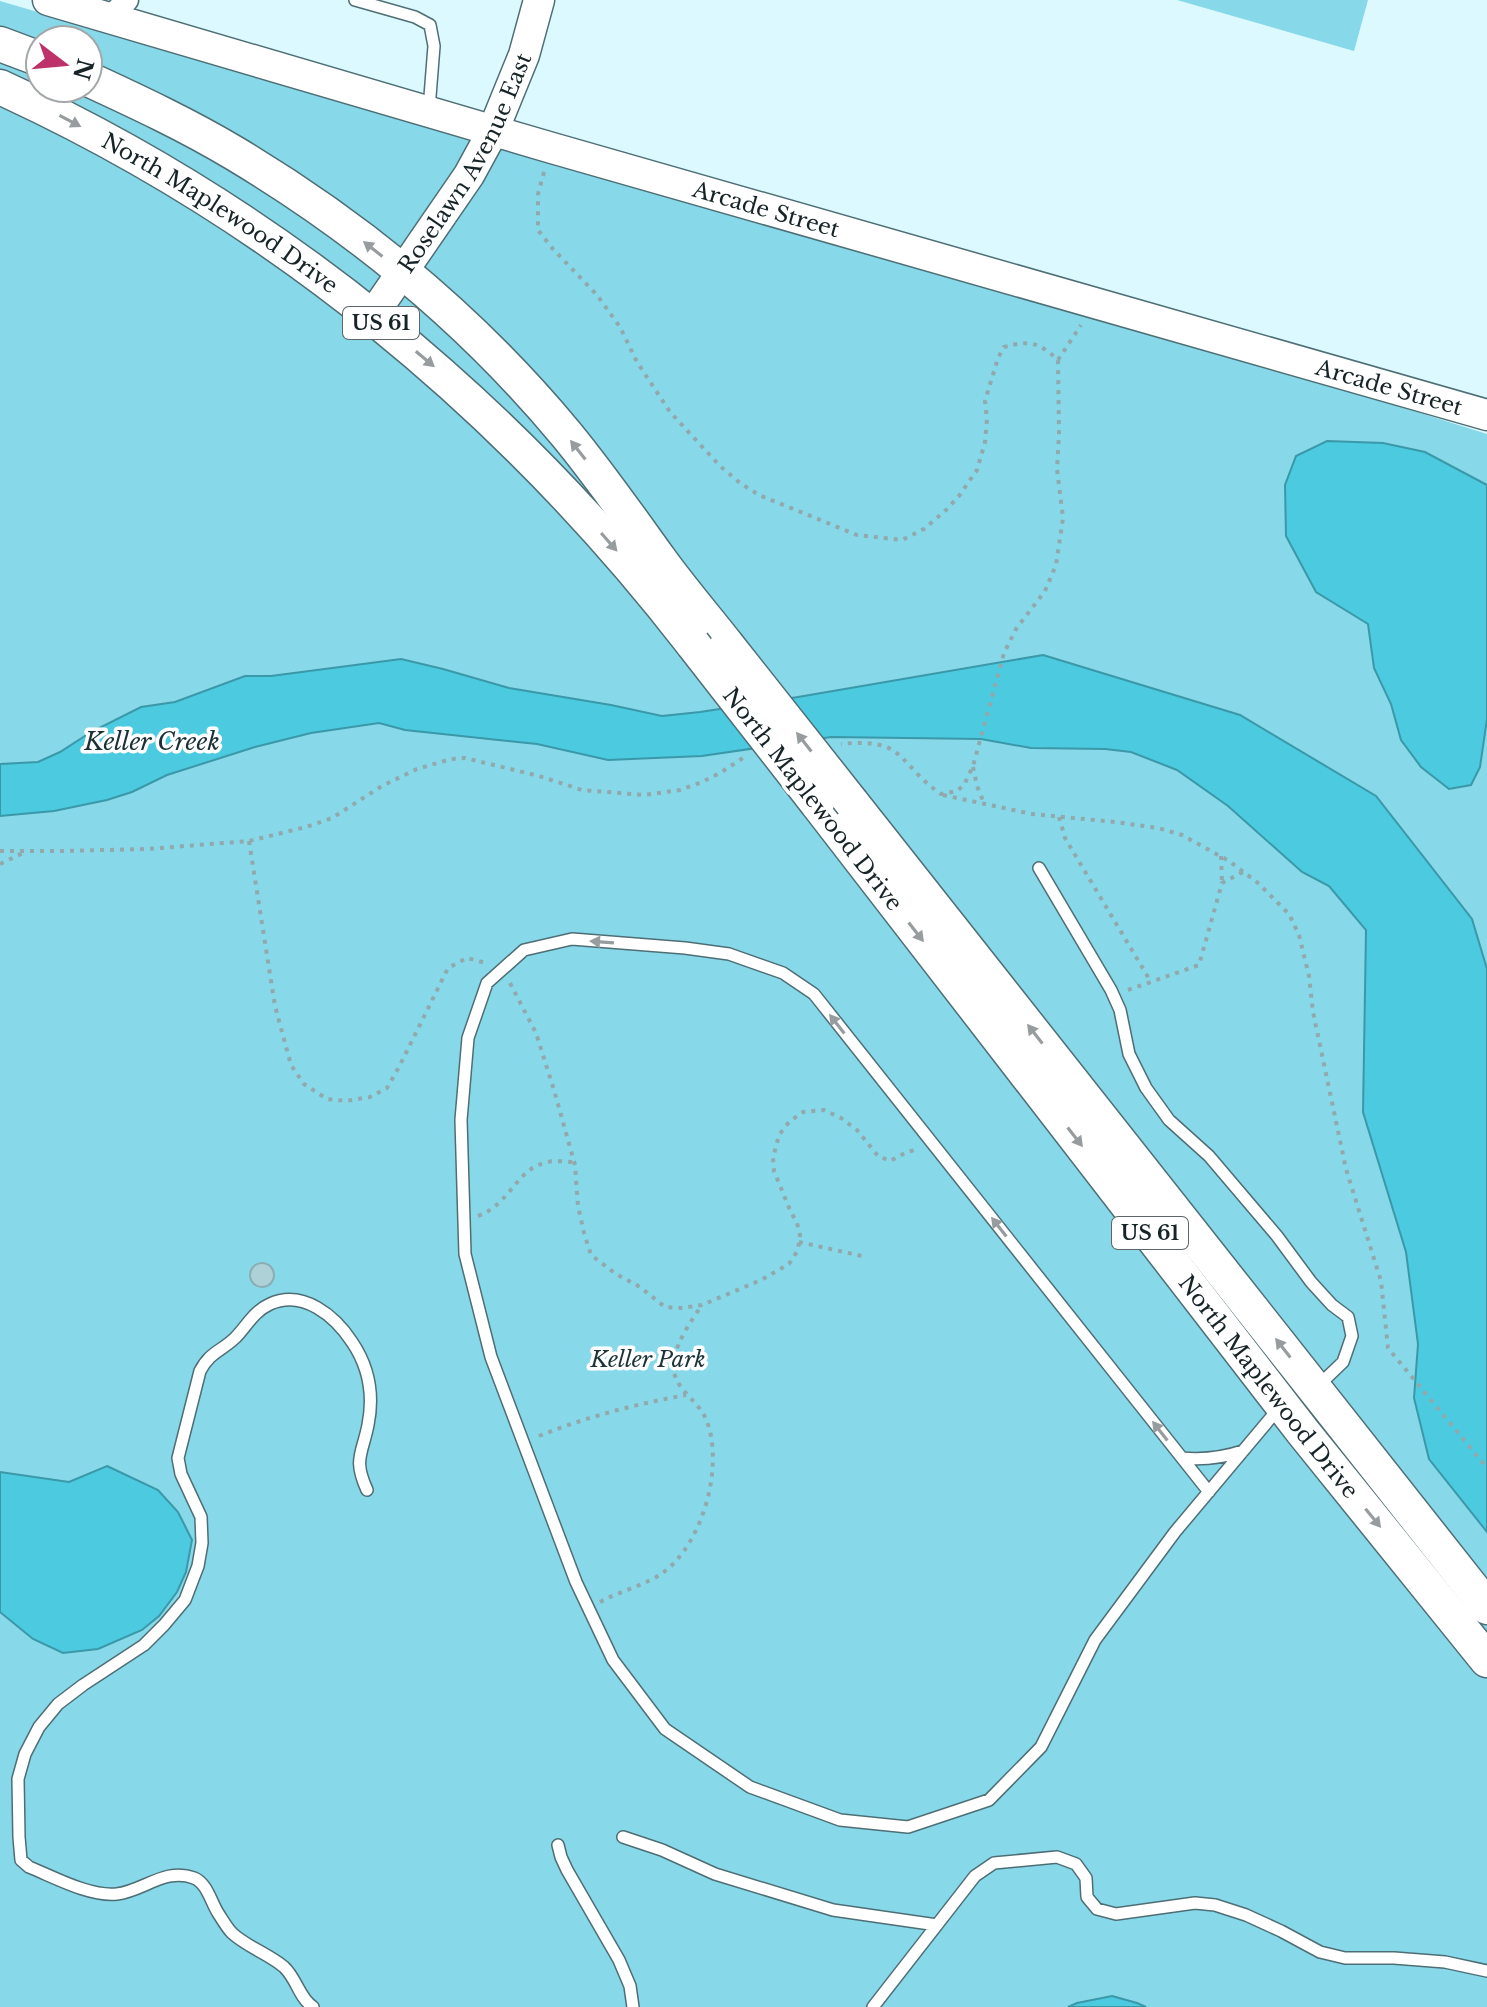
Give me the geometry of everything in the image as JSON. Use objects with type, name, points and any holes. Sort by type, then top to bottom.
[{"type":"main road","points":[[0,44],[24,53]]},
{"type":"main road","name":"North Maplewood Drive","points":[[104,86],[232,152],[365,243],[470,332],[565,432],[661,561],[1487,1607]]},
{"type":"main road","name":"North Maplewood Drive","points":[[0,87],[127,151],[289,253],[438,370],[542,469],[638,575],[693,644],[1282,1405],[1487,1660]]},
{"type":"street","name":"Arcade Street","points":[[48,0],[118,9],[493,131],[1487,415]]},
{"type":"street","name":"Roselawn Avenue East","points":[[372,316],[469,175],[493,131],[524,55],[539,0]]},
{"type":"lane","points":[[355,0],[415,17],[430,25],[434,46],[429,112]]},
{"type":"lane","points":[[1039,868],[1114,996],[1129,1054],[1146,1088],[1169,1120],[1209,1156],[1277,1236],[1311,1282],[1348,1317],[1352,1336],[1343,1362],[1315,1389]]},
{"type":"lane","points":[[1209,1492],[814,994],[783,973],[729,954],[572,939],[524,950],[487,983],[468,1038],[461,1120],[465,1254],[491,1357],[576,1582],[613,1660],[665,1729],[750,1787],[840,1820],[908,1827],[989,1800],[1041,1747],[1095,1640],[1175,1532],[1209,1492],[1282,1405]]},
{"type":"lane","points":[[313,2007],[306,2002],[284,1967],[232,1933],[203,1884],[195,1878],[170,1876],[116,1895],[96,1893],[29,1867],[21,1860],[18,1779],[25,1754],[39,1727],[58,1704],[144,1645],[185,1600],[198,1566],[202,1530],[201,1517],[181,1474],[178,1458],[200,1371],[206,1358],[235,1338],[252,1317],[270,1304],[290,1300],[308,1302],[328,1313],[352,1341],[367,1370],[371,1401],[359,1471],[367,1490]]},
{"type":"lane","points":[[1182,1458],[1205,1460],[1243,1451]]},
{"type":"lane","points":[[623,1837],[662,1850],[715,1874],[833,1910],[937,1925]]},
{"type":"lane","points":[[558,1845],[567,1870],[619,1960],[630,1986],[633,2007]]},
{"type":"lane","points":[[873,2007],[975,1876],[994,1863],[1057,1857],[1076,1864],[1086,1878],[1087,1897],[1097,1909],[1116,1914],[1195,1903],[1215,1905],[1246,1915],[1320,1952],[1345,1958],[1445,1962],[1487,1971]]},
{"type":"path","points":[[546,166],[538,194],[538,230],[597,295],[620,327],[637,362],[670,412],[740,483],[759,495],[857,535],[902,540],[924,529],[959,496],[977,470],[985,442],[985,401],[1004,347],[1022,342],[1044,347],[1058,360]]},
{"type":"path","points":[[941,794],[957,791],[964,785],[973,766],[1004,653],[1016,629],[1045,591],[1056,565],[1063,518],[1057,469],[1058,360],[1086,320]]},
{"type":"path","points":[[836,745],[877,743],[890,748],[901,755],[926,784],[941,794],[1032,814],[1158,828],[1182,835],[1221,856],[1258,883],[1289,914],[1299,935],[1309,976],[1322,1059],[1346,1169],[1381,1281],[1388,1348],[1487,1468]]},
{"type":"path","points":[[0,851],[147,849],[249,841],[332,818],[382,786],[417,769],[451,759],[465,758],[582,790],[644,795],[680,790],[702,782],[748,754]]},
{"type":"path","points":[[973,766],[984,803]]},
{"type":"path","points":[[1059,817],[1065,838],[1151,982]]},
{"type":"path","points":[[0,864],[27,851]]},
{"type":"path","points":[[1114,996],[1199,965],[1222,883],[1221,856]]},
{"type":"path","points":[[1222,883],[1243,872]]},
{"type":"path","points":[[1133,966],[1140,963]]},
{"type":"path","points":[[588,1609],[661,1574],[679,1557],[697,1528],[709,1491],[712,1436],[704,1414],[678,1382],[673,1362],[690,1323],[702,1305],[761,1280],[789,1264],[798,1250],[800,1235],[797,1223],[774,1171],[773,1158],[779,1135],[789,1122],[803,1112],[824,1110],[857,1130],[878,1156],[890,1161],[907,1152],[934,1146]]},
{"type":"path","points":[[464,1221],[499,1205],[521,1176],[534,1167],[549,1161],[574,1162]]},
{"type":"path","points":[[799,1242],[862,1256]]},
{"type":"path","points":[[523,1443],[573,1422],[686,1395]]},
{"type":"green space","points":[[1177,0],[1368,0],[1354,51]]},
{"type":"green space","name":"Keller Park","points":[[0,1],[79,24],[24,24],[24,104],[104,104],[104,31],[1338,387],[1487,434],[1487,969],[1472,919],[1043,655],[799,698],[1031,748],[1131,752],[1177,770],[1228,806],[1301,872],[1329,886],[1366,930],[1363,1112],[1406,1252],[1418,1344],[1414,1398],[1429,1459],[1487,1532],[1487,2007],[0,2007]]},
{"type":"water","points":[[1327,441],[1383,443],[1425,452],[1487,485],[1487,719],[1480,767],[1471,785],[1449,789],[1421,767],[1401,740],[1391,704],[1374,668],[1368,624],[1316,592],[1286,536],[1285,485],[1296,456]]},
{"type":"water","name":"Keller Creek","points":[[1043,655],[1240,715],[1376,796],[1472,919],[1487,969],[1487,1532],[1429,1459],[1414,1398],[1418,1344],[1406,1252],[1363,1112],[1366,930],[1329,886],[1302,872],[1228,806],[1177,770],[1131,752],[1031,748],[981,739],[831,737],[702,756],[608,760],[537,744],[405,730],[379,723],[311,733],[255,747],[167,775],[107,800],[54,811],[0,816],[0,764],[38,762],[141,707],[175,702],[245,676],[271,676],[401,659],[509,688],[662,716],[798,697]]},
{"type":"water","points":[[107,1466],[158,1490],[178,1512],[192,1540],[186,1572],[177,1592],[159,1616],[142,1630],[98,1649],[63,1653],[33,1639],[0,1612],[0,1472],[69,1482]]},
{"type":"water","points":[[1112,1996],[1146,2007],[1068,2007],[1077,2003]]},
{"type":"building","points":[[262,1263],[271,1266],[274,1275],[271,1284],[262,1287],[253,1284],[250,1275],[253,1266]]}]
